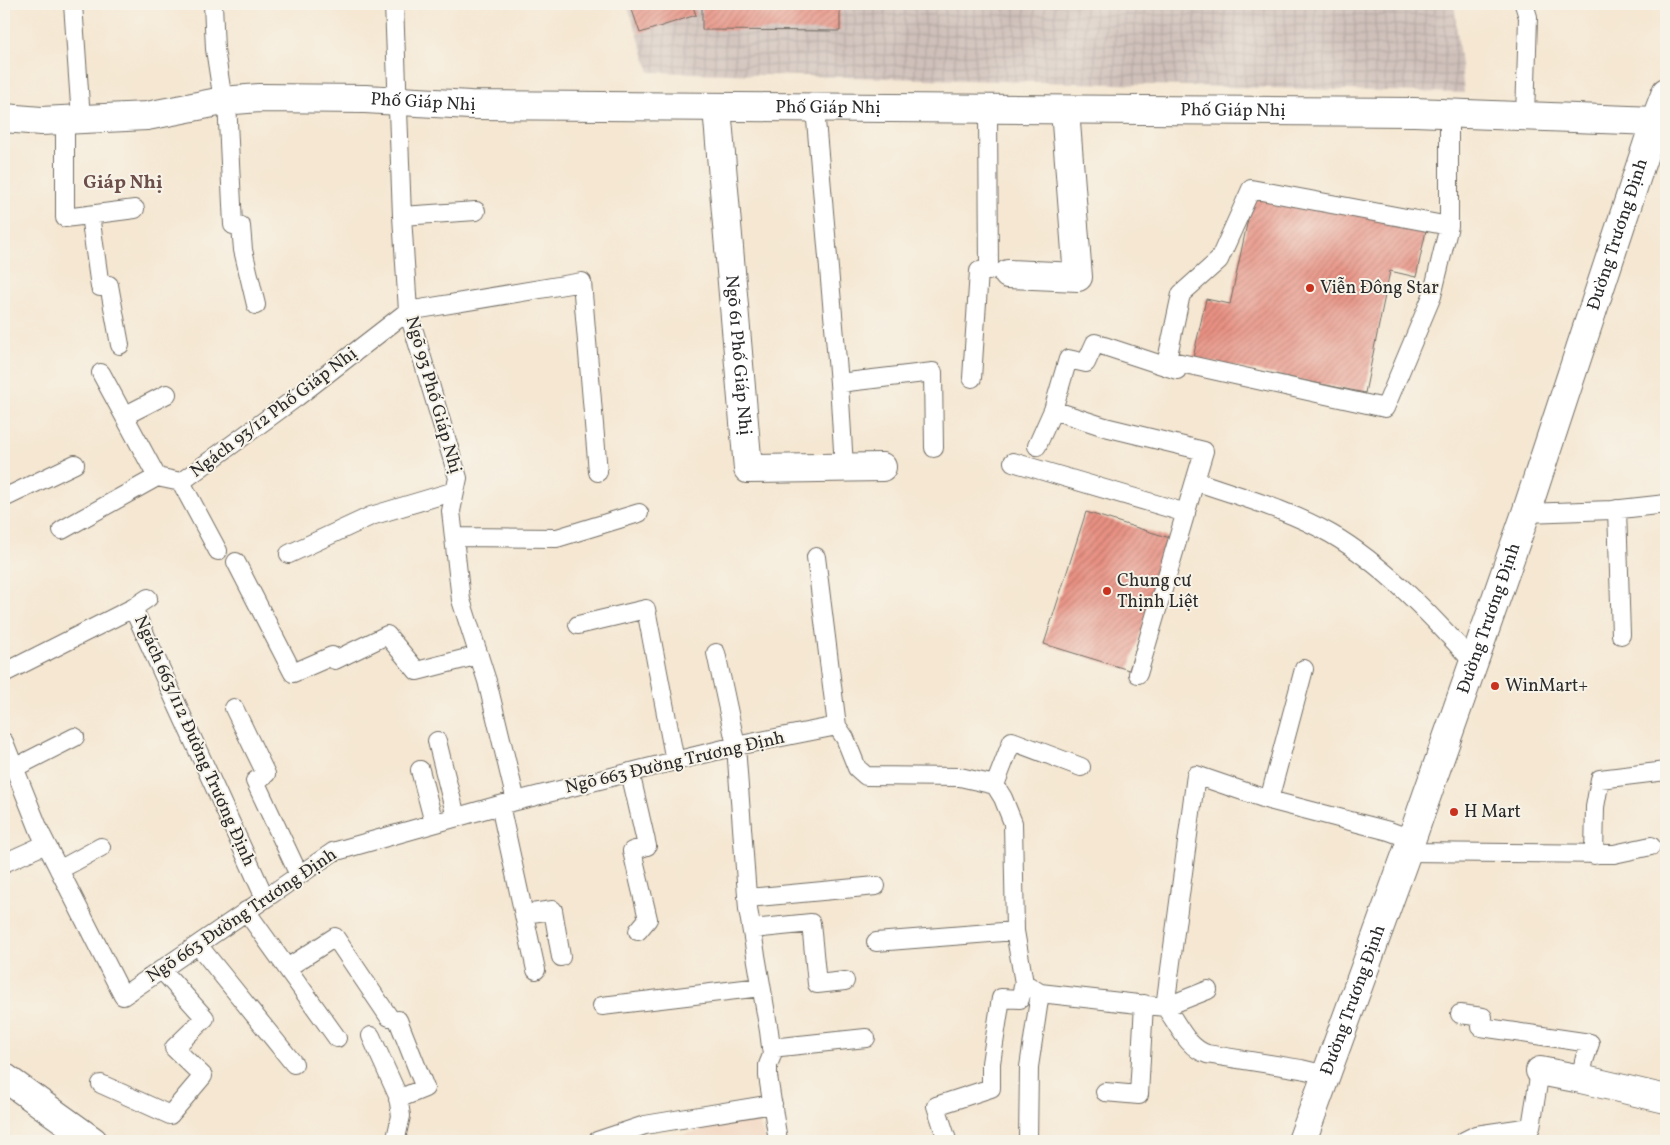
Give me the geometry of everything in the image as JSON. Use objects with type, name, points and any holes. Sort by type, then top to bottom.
[{"type":"street","name":"Đường Trương Định","points":[[1302,1141],[1526,513],[1661,121],[1666,92]]},
{"type":"street","name":"Phố Giáp Nhị","points":[[4,118],[41,121],[147,116],[225,101],[259,98],[398,100],[470,105],[1450,114],[1661,121]]},
{"type":"street","name":"Ngõ 61 Phố Giáp Nhị","points":[[717,108],[748,469],[882,467]]},
{"type":"street","points":[[1008,274],[1078,277],[1065,110]]},
{"type":"street","points":[[1540,1071],[1666,1099]]},
{"type":"street","points":[[4,1077],[94,1141]]},
{"type":"lane","points":[[73,4],[73,119],[65,218],[135,209]]},
{"type":"lane","points":[[212,4],[215,49],[225,101],[233,225],[241,226],[243,250],[256,304]]},
{"type":"lane","name":"Ngõ 93 Phố Giáp Nhị","points":[[394,4],[402,216],[408,311],[458,478],[451,511],[461,600],[487,681],[508,803],[524,914],[536,970]]},
{"type":"lane","points":[[1524,4],[1528,17],[1525,116]]},
{"type":"lane","points":[[815,109],[839,383],[844,467]]},
{"type":"lane","points":[[972,378],[979,271],[989,271],[988,110]]},
{"type":"lane","points":[[1449,226],[1251,189],[1219,260],[1181,294],[1167,360],[1385,408],[1432,296],[1449,226],[1450,114]]},
{"type":"lane","points":[[402,216],[476,211]]},
{"type":"lane","points":[[90,215],[100,287],[109,285],[120,345]]},
{"type":"lane","points":[[408,311],[582,282],[598,472]]},
{"type":"lane","name":"Ngách 93/12 Phố Giáp Nhị","points":[[157,477],[181,482],[297,397],[408,311]]},
{"type":"lane","points":[[1037,446],[1053,410],[1068,359],[1086,363],[1095,343],[1216,383]]},
{"type":"lane","points":[[839,383],[933,372],[934,448]]},
{"type":"lane","points":[[62,530],[157,477],[101,373]]},
{"type":"lane","points":[[124,416],[167,394]]},
{"type":"lane","points":[[1053,410],[1105,427],[1204,451],[1138,674]]},
{"type":"lane","points":[[1013,462],[1186,512]]},
{"type":"lane","points":[[4,498],[75,464]]},
{"type":"lane","points":[[1196,481],[1295,516],[1332,534],[1379,567],[1473,662]]},
{"type":"lane","points":[[181,482],[218,551]]},
{"type":"lane","points":[[289,554],[371,516],[455,492]]},
{"type":"lane","points":[[1526,513],[1617,509],[1666,504]]},
{"type":"lane","points":[[1617,509],[1621,635]]},
{"type":"lane","points":[[454,537],[557,538],[639,513]]},
{"type":"lane","points":[[816,557],[837,726],[845,738],[857,768],[866,776],[960,777],[994,785],[1003,798],[1013,823],[1015,931],[1024,983],[1020,999],[1001,998],[991,1063],[991,1088],[936,1106],[947,1140]]},
{"type":"lane","points":[[236,562],[293,673],[332,656],[335,660],[387,635],[417,672],[479,655]]},
{"type":"lane","points":[[133,608],[148,598]]},
{"type":"lane","name":"Ngách 663/112 Đường Trương Định","points":[[4,673],[133,608],[265,898]]},
{"type":"lane","points":[[578,625],[646,609],[675,761]]},
{"type":"lane","points":[[716,654],[736,746],[748,909],[772,1055],[768,1065],[768,1076],[778,1141]]},
{"type":"lane","points":[[1269,800],[1304,669]]},
{"type":"lane","points":[[234,708],[266,774],[255,781],[299,875]]},
{"type":"lane","name":"Ngõ 663 Đường Trương Định","points":[[4,742],[10,766],[46,844],[123,996],[333,852],[456,817],[630,772],[736,746],[837,726]]},
{"type":"lane","points":[[10,766],[75,737]]},
{"type":"lane","points":[[437,741],[456,817]]},
{"type":"lane","points":[[994,785],[1012,741],[1081,767]]},
{"type":"lane","points":[[420,770],[434,824]]},
{"type":"lane","points":[[1594,855],[1595,807],[1600,779],[1666,771]]},
{"type":"lane","points":[[630,772],[647,846],[632,851],[648,919],[638,931]]},
{"type":"lane","points":[[1326,1075],[1198,1051],[1189,1043],[1165,1007],[1196,775],[1269,800],[1388,831],[1409,845],[1594,855],[1614,854],[1651,846]]},
{"type":"lane","points":[[4,863],[46,844]]},
{"type":"lane","points":[[59,870],[100,847]]},
{"type":"lane","points":[[748,898],[876,886]]},
{"type":"lane","points":[[524,914],[553,910],[561,957]]},
{"type":"lane","points":[[246,911],[337,1038]]},
{"type":"lane","points":[[752,929],[811,923],[817,984],[845,981]]},
{"type":"lane","points":[[876,942],[1015,931]]},
{"type":"lane","points":[[287,968],[335,937],[393,1019],[425,1088],[398,1099]]},
{"type":"lane","points":[[198,945],[294,1064]]},
{"type":"lane","points":[[101,1084],[170,1115],[203,1076],[169,1052],[205,1018],[162,970]]},
{"type":"lane","points":[[1024,983],[1040,993],[1165,1007],[1208,990]]},
{"type":"lane","points":[[602,1006],[761,987]]},
{"type":"lane","points":[[1028,1141],[1029,1067],[1040,993]]},
{"type":"lane","points":[[1106,1092],[1139,1095],[1144,1004]]},
{"type":"lane","points":[[1460,1014],[1483,1017],[1480,1027],[1590,1043],[1581,1079]]},
{"type":"lane","points":[[371,1036],[398,1099],[401,1116],[396,1138],[399,1141]]},
{"type":"lane","points":[[771,1048],[866,1038]]},
{"type":"lane","points":[[1464,1141],[1476,1135],[1531,1127],[1540,1071]]},
{"type":"lane","points":[[597,1141],[645,1125],[772,1104]]},
{"type":"shaded area","points":[[627,4],[1454,4],[1464,93],[650,72]]},
{"type":"shaded area","points":[[757,1115],[765,1141],[662,1141]]},
{"type":"building","points":[[630,4],[692,4],[696,15],[640,33]]},
{"type":"building","points":[[702,4],[840,4],[840,31],[702,30]]},
{"type":"building","name":"Viễn Đông Star","points":[[1254,191],[1427,226],[1416,277],[1390,271],[1365,393],[1193,358],[1206,299],[1230,304]]},
{"type":"building","name":"Chung cư Thịnh Liệt","points":[[1086,512],[1170,538],[1129,670],[1044,644]]},
{"type":"place","name":"Viễn Đông Star","points":[[1310,288]]},
{"type":"place","name":"Chung cư Thịnh Liệt","points":[[1107,591]]},
{"type":"place","name":"WinMart+","points":[[1495,686]]},
{"type":"place","name":"H Mart","points":[[1454,812]]},
{"type":"district","name":"Giáp Nhị","points":[[123,183]]}]
